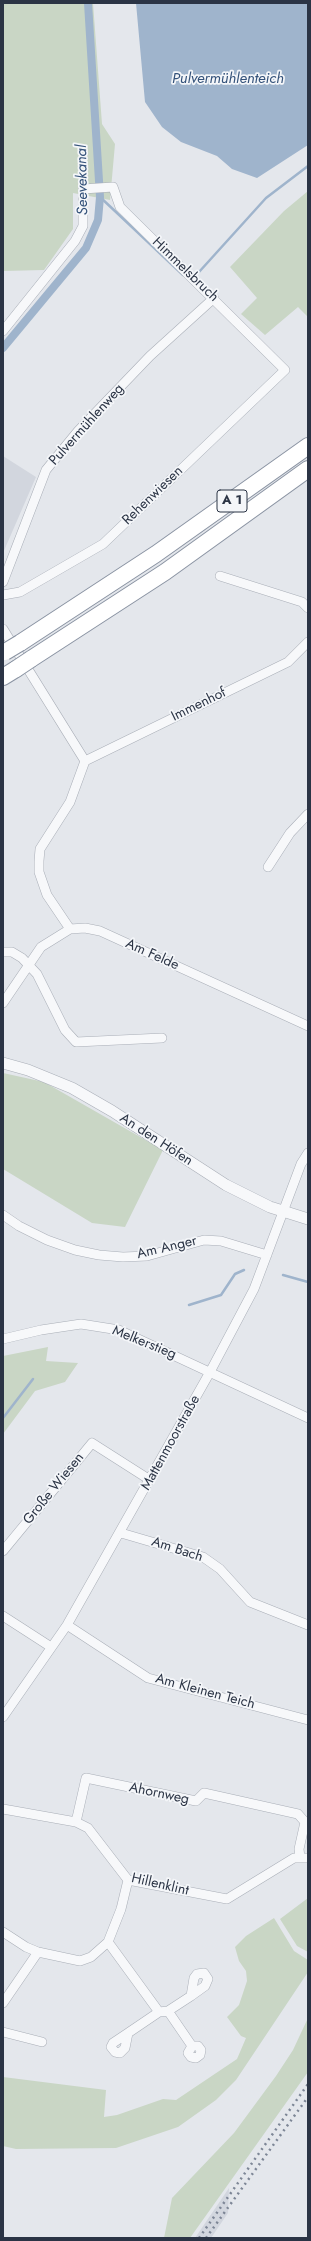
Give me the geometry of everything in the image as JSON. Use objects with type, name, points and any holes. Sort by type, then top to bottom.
[{"type":"highway","name":"A 1","points":[[4,653],[156,554],[308,446]]},
{"type":"highway","name":"A 1","points":[[9,673],[165,572],[308,469]]},
{"type":"street","name":"Himmelsbruch","points":[[3,331],[75,241],[83,226],[88,188],[113,187],[120,206],[285,370]]},
{"type":"street","name":"Pulvermühlenweg","points":[[3,582],[46,470],[78,431],[145,361],[214,298]]},
{"type":"street","name":"Rehenwiesen","points":[[3,595],[20,592],[103,544],[285,370]]},
{"type":"street","points":[[220,576],[302,602],[308,608]]},
{"type":"street","points":[[3,629],[85,761],[70,802],[40,849],[39,862],[41,878],[47,895],[70,929],[40,947],[3,1003]]},
{"type":"street","name":"Immenhof","points":[[85,761],[288,662],[308,642]]},
{"type":"street","points":[[268,867],[290,833],[308,814]]},
{"type":"street","name":"Am Felde","points":[[70,929],[85,928],[100,931],[308,1026]]},
{"type":"street","points":[[3,952],[12,952],[28,964],[36,974],[65,1030],[76,1042],[162,1038]]},
{"type":"street","name":"An den Höfen","points":[[3,1063],[28,1070],[72,1088],[112,1110],[206,1173],[248,1196],[284,1212],[308,1219]]},
{"type":"street","name":"Mattenmoorstraße","points":[[3,1717],[67,1625],[121,1533],[210,1372],[254,1290],[301,1164],[308,1153]]},
{"type":"street","name":"Am Anger","points":[[3,1215],[18,1226],[47,1240],[75,1250],[99,1255],[123,1257],[147,1256],[204,1240],[222,1241],[267,1255]]},
{"type":"street","name":"Melkerstieg","points":[[3,1339],[41,1330],[81,1324],[100,1326],[137,1337],[308,1418]]},
{"type":"street","name":"Große Wiesen","points":[[3,1551],[92,1443],[150,1480]]},
{"type":"street","name":"Am Bach","points":[[121,1533],[203,1557],[220,1568],[250,1602],[308,1625]]},
{"type":"street","points":[[3,1616],[51,1647]]},
{"type":"street","name":"Am Kleinen Teich","points":[[67,1625],[148,1678],[308,1720]]},
{"type":"street","name":"Ahornweg","points":[[76,1822],[86,1778],[196,1801],[204,1793],[298,1814],[305,1822],[299,1849],[304,1857]]},
{"type":"street","name":"Hillenklint","points":[[3,1809],[76,1822],[88,1828],[128,1880],[227,1899],[294,1858],[304,1857]]},
{"type":"street","points":[[3,1932],[26,1947],[38,1952],[80,1961],[91,1957],[108,1942],[121,1909],[128,1880]]},
{"type":"street","points":[[108,1942],[159,2012]]},
{"type":"street","points":[[3,2003],[38,1952]]},
{"type":"street","points":[[128,2033],[159,2012],[168,2011],[190,1996]]},
{"type":"street","points":[[168,2011],[192,2046]]},
{"type":"street","points":[[3,2032],[42,2042]]},
{"type":"shaded area","points":[[3,456],[36,477],[3,553]]},
{"type":"shaded area","points":[[229,2188],[228,2213],[211,2238],[195,2238]]},
{"type":"green space","points":[[3,3],[93,3],[102,124],[115,144],[110,200],[73,193],[73,229],[44,270],[3,271]]},
{"type":"green space","points":[[308,191],[308,317],[298,307],[265,335],[241,314],[257,298],[230,267],[284,211]]},
{"type":"green space","points":[[3,1073],[44,1082],[163,1150],[125,1227],[92,1223],[3,1169]]},
{"type":"green space","points":[[48,1347],[46,1361],[78,1363],[65,1382],[35,1391],[3,1434],[3,1356]]},
{"type":"green space","points":[[308,1898],[308,1952],[297,1946],[280,1919]]},
{"type":"green space","points":[[274,1918],[294,1951],[308,1960],[308,1972],[236,2080],[216,2100],[178,2127],[116,2148],[16,2149],[3,2146],[3,2077],[106,2090],[104,2117],[117,2115],[163,2099],[176,2100],[237,2059],[246,2038],[241,2036],[227,2017],[239,2005],[247,1981],[246,1971],[239,1961],[235,1947],[246,1936]]},
{"type":"green space","points":[[308,2018],[308,2072],[190,2238],[164,2238],[172,2198],[234,2133],[276,2076],[293,2050]]},
{"type":"water","name":"Pulvermühlenteich","points":[[136,3],[308,3],[308,145],[257,178],[232,169],[217,156],[181,142],[162,127],[145,102]]},
{"type":"waterway","name":"Seevekanal","points":[[3,348],[86,248],[98,220],[100,197],[88,3]]},
{"type":"waterway","points":[[199,272],[266,198],[308,166]]},
{"type":"waterway","points":[[100,197],[183,275]]},
{"type":"waterway","points":[[189,1305],[221,1295],[235,1274],[244,1270]]},
{"type":"waterway","points":[[283,1275],[308,1282]]},
{"type":"waterway","points":[[3,1418],[33,1379]]},
{"type":"railway","points":[[199,2238],[308,2084]]},
{"type":"railway","points":[[206,2238],[308,2097]]}]
